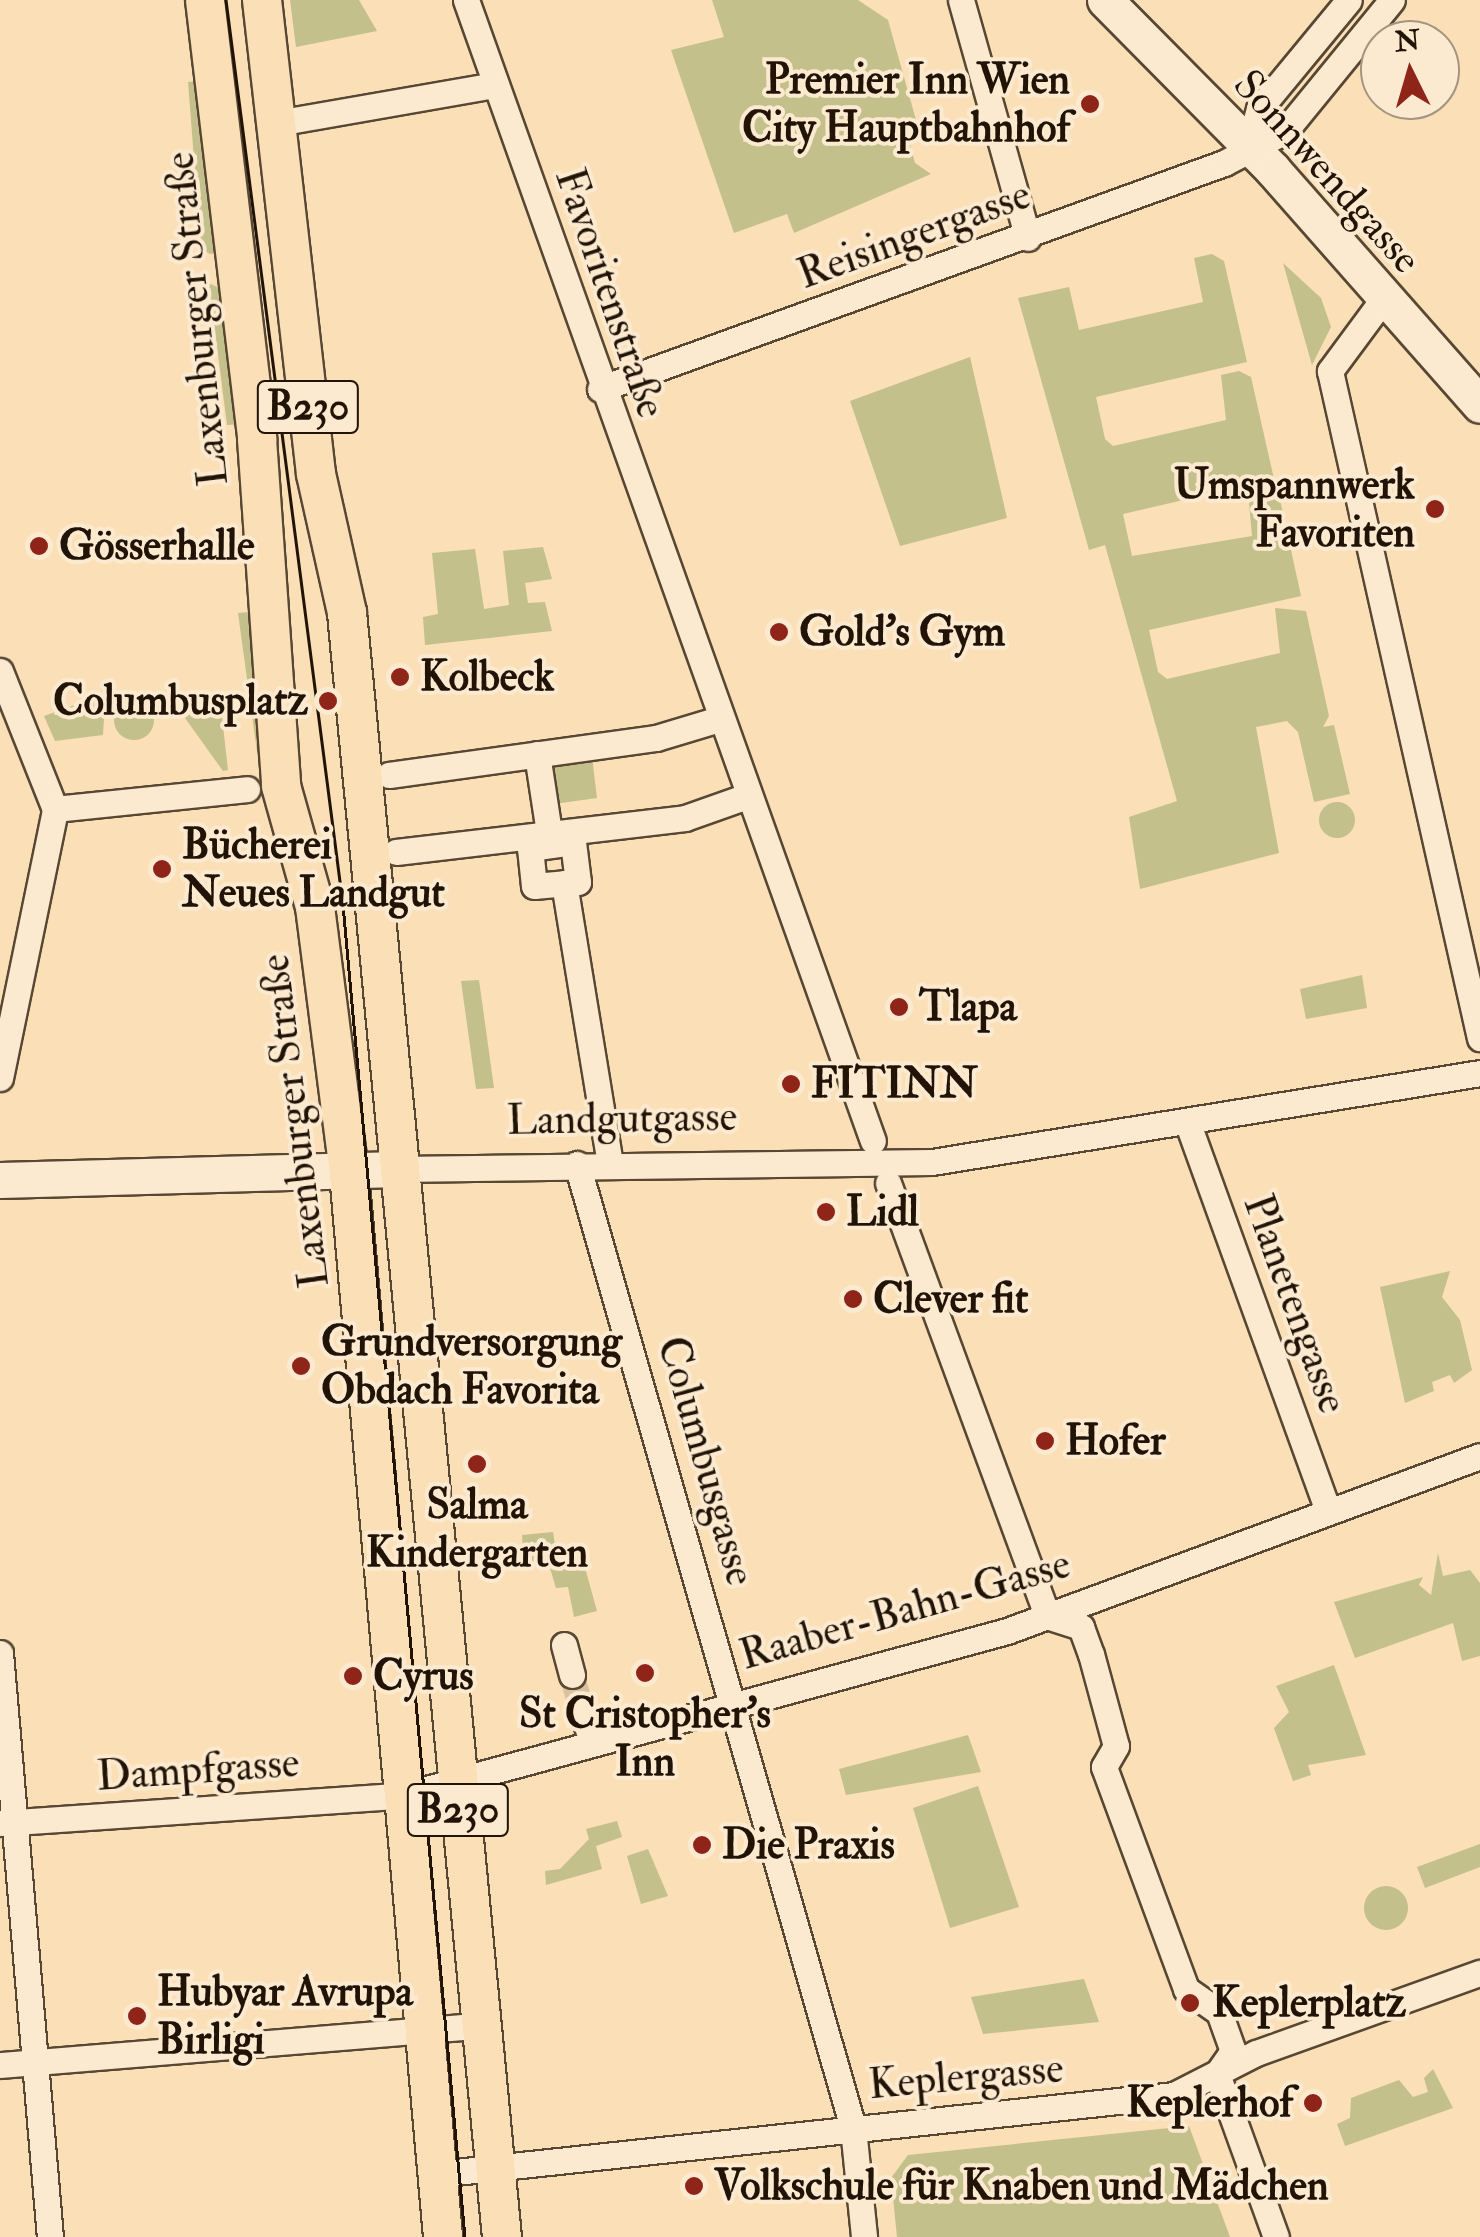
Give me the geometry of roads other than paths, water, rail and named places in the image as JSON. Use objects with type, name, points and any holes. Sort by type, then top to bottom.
[{"type":"main road","name":"Laxenburger Straße","points":[[205,0],[258,439],[281,786],[315,907],[350,1172],[401,1796],[443,2237]]},
{"type":"main road","name":"B230","points":[[262,0],[316,474],[347,613],[477,2026],[502,2237]]},
{"type":"main road","name":"Sonnwendgasse","points":[[1105,0],[1249,146],[1382,302],[1480,405]]},
{"type":"main road","name":"Landgutgasse","points":[[0,1180],[398,1169]]},
{"type":"street","name":"Favoritenstraße","points":[[466,0],[719,719]]},
{"type":"street","points":[[961,0],[1028,238]]},
{"type":"street","points":[[1249,146],[1259,109],[1349,0]]},
{"type":"street","name":"Reisingergasse","points":[[600,388],[1028,238],[1285,131],[1392,0]]},
{"type":"street","points":[[277,122],[494,85]]},
{"type":"street","points":[[1382,302],[1330,372],[1480,1038]]},
{"type":"street","points":[[0,671],[56,808],[0,1078]]},
{"type":"street","points":[[389,775],[537,754],[719,719],[873,1141]]},
{"type":"street","points":[[537,754],[550,839]]},
{"type":"street","points":[[56,808],[248,789]]},
{"type":"street","points":[[396,852],[550,839],[685,818],[747,796]]},
{"type":"street","points":[[550,839],[530,848],[534,886],[564,884],[610,1163]]},
{"type":"street","name":"Landgutgasse","points":[[398,1169],[610,1163],[932,1162],[1188,1124],[1480,1073]]},
{"type":"street","name":"Planetengasse","points":[[1188,1124],[1328,1511]]},
{"type":"street","name":"Columbusgasse","points":[[577,1164],[734,1700],[852,2128]]},
{"type":"street","points":[[888,1182],[1048,1616],[1080,1626],[1092,1654],[1116,1746],[1104,1767],[1186,1989],[1220,2012],[1234,2050],[1217,2074],[1276,2237]]},
{"type":"street","name":"Raaber-Bahn-Gasse","points":[[401,1796],[734,1700],[970,1640],[1048,1616],[1480,1456]]},
{"type":"street","points":[[564,1644],[572,1675]]},
{"type":"street","points":[[0,1653],[7,1823],[36,2062],[50,2237]]},
{"type":"street","points":[[584,1712],[592,1740]]},
{"type":"street","name":"Dampfgasse","points":[[7,1823],[401,1796]]},
{"type":"street","name":"Keplergasse","points":[[437,2174],[1174,2095],[1288,2042],[1480,1973]]},
{"type":"street","points":[[0,2065],[477,2026]]},
{"type":"street","points":[[852,2128],[864,2237]]},
{"type":"tunnel","points":[[572,1675],[583,1713]]},
{"type":"tram line","points":[[226,0],[343,905],[465,2237]]},
{"type":"place","name":"Premier Inn Wien City Hauptbahnhof","points":[[1090,104]]},
{"type":"place","name":"Umspannwerk Favoriten","points":[[1435,509]]},
{"type":"place","name":"Gösserhalle","points":[[39,546]]},
{"type":"place","name":"Gold’s Gym","points":[[779,632]]},
{"type":"place","name":"Kolbeck","points":[[400,677]]},
{"type":"place","name":"Columbusplatz","points":[[328,701]]},
{"type":"place","name":"Bücherei Neues Landgut","points":[[162,869]]},
{"type":"place","name":"Tlapa","points":[[899,1007]]},
{"type":"place","name":"FITINN","points":[[791,1084]]},
{"type":"place","name":"Lidl","points":[[826,1212]]},
{"type":"place","name":"Clever fit","points":[[853,1299]]},
{"type":"place","name":"Grundversorgung Obdach Favorita","points":[[301,1366]]},
{"type":"place","name":"Hofer","points":[[1045,1441]]},
{"type":"place","name":"Salma Kindergarten","points":[[477,1464]]},
{"type":"place","name":"St Cristopher's Inn","points":[[645,1673]]},
{"type":"place","name":"Cyrus","points":[[353,1676]]},
{"type":"place","name":"Die Praxis","points":[[702,1845]]},
{"type":"place","name":"Keplerplatz","points":[[1190,2003]]},
{"type":"place","name":"Hubyar Avrupa Birligi","points":[[137,2016]]},
{"type":"place","name":"Keplerhof","points":[[1313,2103]]},
{"type":"place","name":"Volkschule für Knaben und Mädchen","points":[[694,2186]]}]
